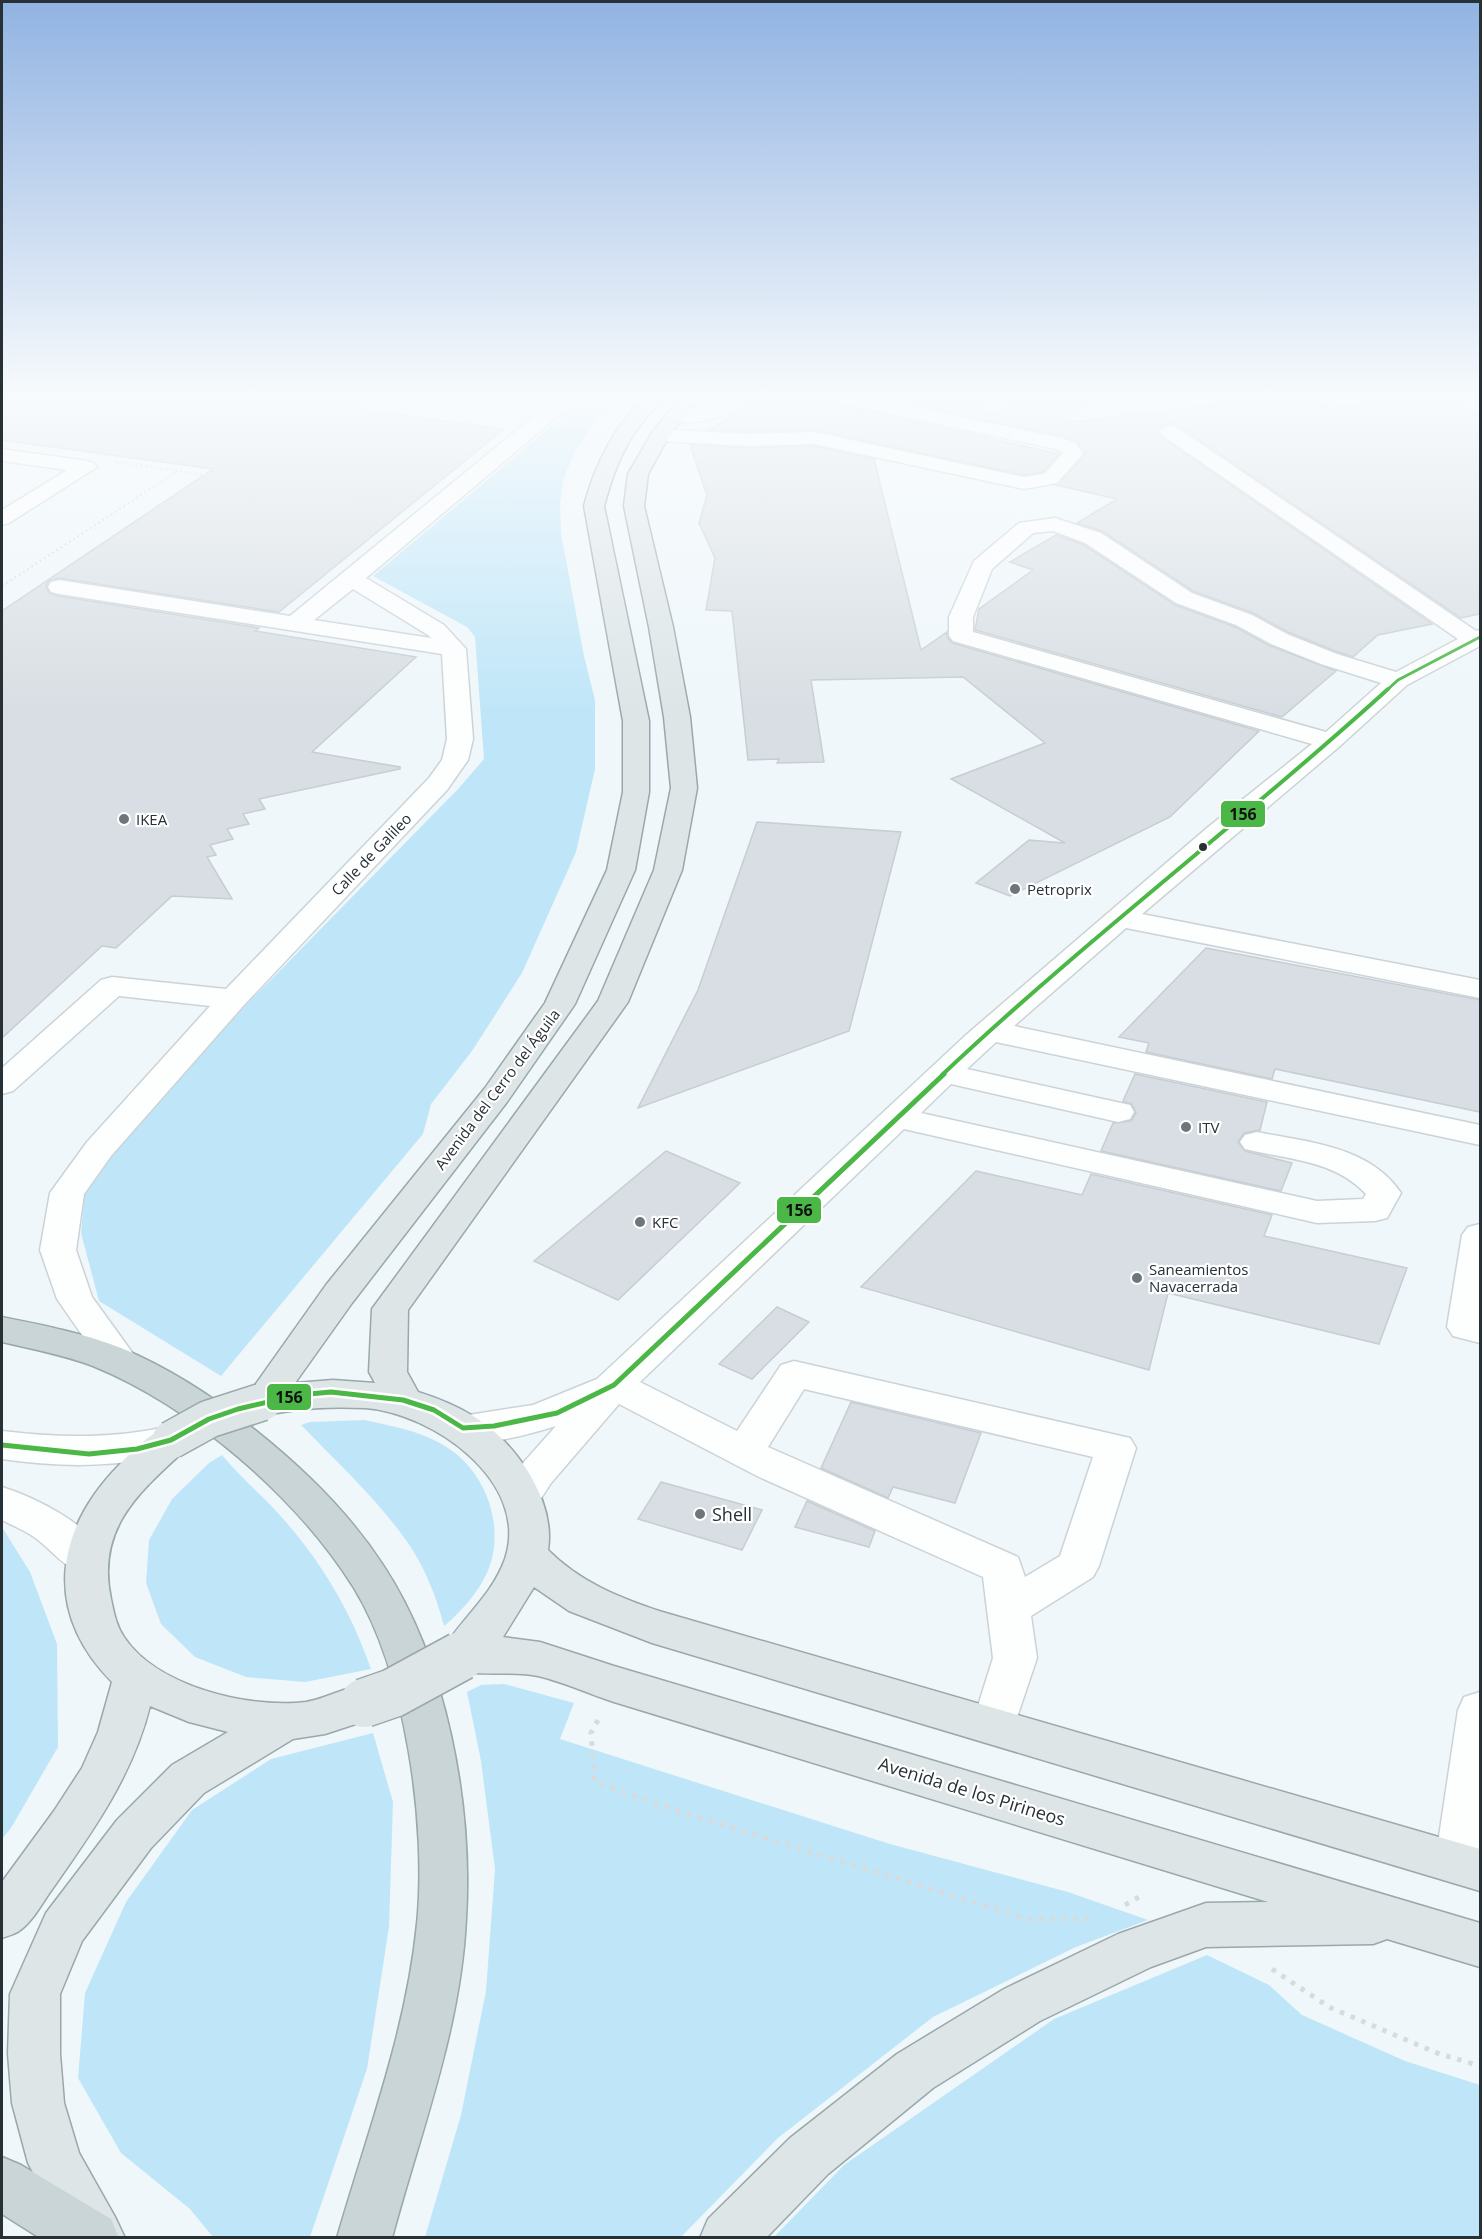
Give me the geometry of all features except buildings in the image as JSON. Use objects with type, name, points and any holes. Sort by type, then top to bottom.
[{"type":"highway","points":[[2,1330],[32,1335],[120,1362],[190,1403],[254,1450],[297,1487],[330,1526],[371,1580],[396,1632],[423,1719],[436,1781],[445,1855],[442,1922],[432,1991],[408,2096],[364,2238]]},
{"type":"highway","points":[[2,2184],[92,2238]]},
{"type":"main road","name":"Avenida del Cerro del Águila","points":[[262,1402],[339,1294],[496,1095],[560,1004],[621,870],[636,792],[636,721],[594,506],[595,500]]},
{"type":"main road","points":[[403,1400],[388,1372],[390,1309],[613,1002],[668,870],[684,788],[677,717],[635,500]]},
{"type":"main road","points":[[331,1392],[403,1400],[434,1410],[463,1428],[492,1452],[522,1495],[527,1524],[527,1555],[506,1604],[461,1656],[393,1693],[327,1716],[286,1721],[225,1714],[177,1700],[136,1676],[117,1661],[97,1634],[89,1606],[87,1558],[94,1530],[112,1501],[134,1473],[171,1440],[209,1419],[262,1402],[331,1392]]},
{"type":"main road","points":[[527,1555],[547,1578],[570,1593],[642,1622],[1470,1867]]},
{"type":"main road","name":"Avenida de los Pirineos","points":[[461,1656],[497,1654],[540,1659],[614,1684],[1480,1945]]},
{"type":"main road","points":[[2,1916],[15,1902],[57,1844],[100,1779],[121,1732],[136,1676]]},
{"type":"main road","points":[[97,2238],[55,2163],[38,2103],[33,2054],[35,1994],[63,1928],[134,1834],[188,1779],[286,1721]]},
{"type":"main road","points":[[727,2238],[809,2156],[915,2071],[1022,2005],[1135,1950],[1206,1924],[1406,1922]]},
{"type":"street","points":[[2,519],[32,500]]},
{"type":"street","points":[[297,622],[445,500]]},
{"type":"street","points":[[522,1495],[537,1473],[614,1385],[944,1073],[1217,834],[1331,741],[1398,680],[1477,638],[1273,500]]},
{"type":"street","points":[[1331,741],[961,636],[961,617],[982,566],[1027,528],[1056,524],[1093,538],[1184,598],[1244,620],[1279,639],[1329,659],[1398,680]]},
{"type":"street","points":[[352,579],[436,630],[454,649]]},
{"type":"street","points":[[59,587],[297,622],[454,649]]},
{"type":"street","name":"Calle de Galileo","points":[[120,1362],[75,1299],[58,1250],[67,1193],[99,1149],[233,999],[438,784],[455,760],[460,740],[454,649]]},
{"type":"street","points":[[1121,918],[1480,989]]},
{"type":"street","points":[[2,1084],[112,986],[233,999]]},
{"type":"street","points":[[992,1031],[1480,1135]]},
{"type":"street","points":[[944,1073],[1118,1112]]},
{"type":"street","points":[[897,1118],[1317,1212],[1375,1210],[1384,1193],[1363,1171],[1325,1156],[1257,1142]]},
{"type":"street","points":[[1480,1235],[1466,1327],[1480,1330]]},
{"type":"street","points":[[744,1453],[794,1374],[1116,1448],[1078,1566],[1009,1608]]},
{"type":"street","points":[[463,1428],[525,1422],[557,1413],[614,1385]]},
{"type":"street","points":[[614,1385],[744,1453],[1003,1568],[1015,1658],[994,1725]]},
{"type":"street","points":[[2,1445],[89,1454],[137,1449],[171,1440]]},
{"type":"street","points":[[2,1502],[46,1524],[87,1558]]},
{"type":"street","points":[[1470,1867],[1480,1710]]},
{"type":"path","points":[[2,586],[134,500]]},
{"type":"path","points":[[384,500],[436,508]]},
{"type":"path","points":[[614,1684],[591,1733],[595,1782],[675,1810],[1028,1919],[1095,1919],[1104,1915]]},
{"type":"path","points":[[1122,1906],[1139,1897],[1206,1924],[1329,2007],[1437,2053],[1480,2066]]},
{"type":"shaded area","points":[[463,500],[560,500],[561,533],[584,656],[595,700],[595,769],[576,852],[522,973],[472,1051],[431,1104],[423,1134],[221,1376],[99,1301],[81,1233],[85,1191],[117,1143],[248,1003],[459,788],[484,759],[475,637],[467,627],[373,576]]},
{"type":"shaded area","points":[[364,1420],[411,1431],[445,1446],[467,1464],[484,1490],[490,1505],[495,1537],[489,1568],[481,1585],[470,1600],[444,1626],[427,1577],[401,1533],[360,1485],[301,1425],[310,1422]]},
{"type":"shaded area","points":[[222,1455],[286,1522],[325,1573],[346,1610],[371,1669],[305,1682],[246,1677],[195,1657],[161,1624],[146,1583],[149,1540],[172,1499],[209,1463]]},
{"type":"shaded area","points":[[2,1527],[30,1572],[57,1644],[58,1747],[11,1828],[2,1839]]},
{"type":"shaded area","points":[[504,1684],[574,1703],[560,1739],[890,1844],[1068,1892],[1148,1920],[1076,1947],[933,2017],[778,2138],[681,2237],[425,2237],[461,2115],[486,1991],[495,1869],[481,1761],[467,1692],[481,1685]]},
{"type":"shaded area","points":[[373,1733],[393,1802],[389,1927],[367,2069],[310,2237],[213,2237],[190,2209],[121,2153],[78,2078],[85,1993],[126,1902],[192,1810],[271,1759]]},
{"type":"shaded area","points":[[1207,1955],[1269,1985],[1302,2015],[1405,2061],[1480,2085],[1480,2237],[774,2237],[844,2165],[1054,2019]]},
{"type":"transit line","name":"156","points":[[2,1445],[89,1454],[137,1449],[171,1440],[209,1419],[238,1409],[298,1395],[331,1392],[403,1400],[434,1410],[463,1428],[494,1426],[557,1413],[614,1385],[977,1042],[1168,876],[1331,741],[1398,680],[1480,637]]},
{"type":"place","name":"IKEA","points":[[124,819]]},
{"type":"place","name":"Petroprix","points":[[1015,889]]},
{"type":"place","name":"ITV","points":[[1186,1127]]},
{"type":"place","name":"KFC","points":[[640,1222]]},
{"type":"place","name":"Saneamientos Navacerrada","points":[[1137,1278]]},
{"type":"place","name":"Shell","points":[[700,1514]]}]
